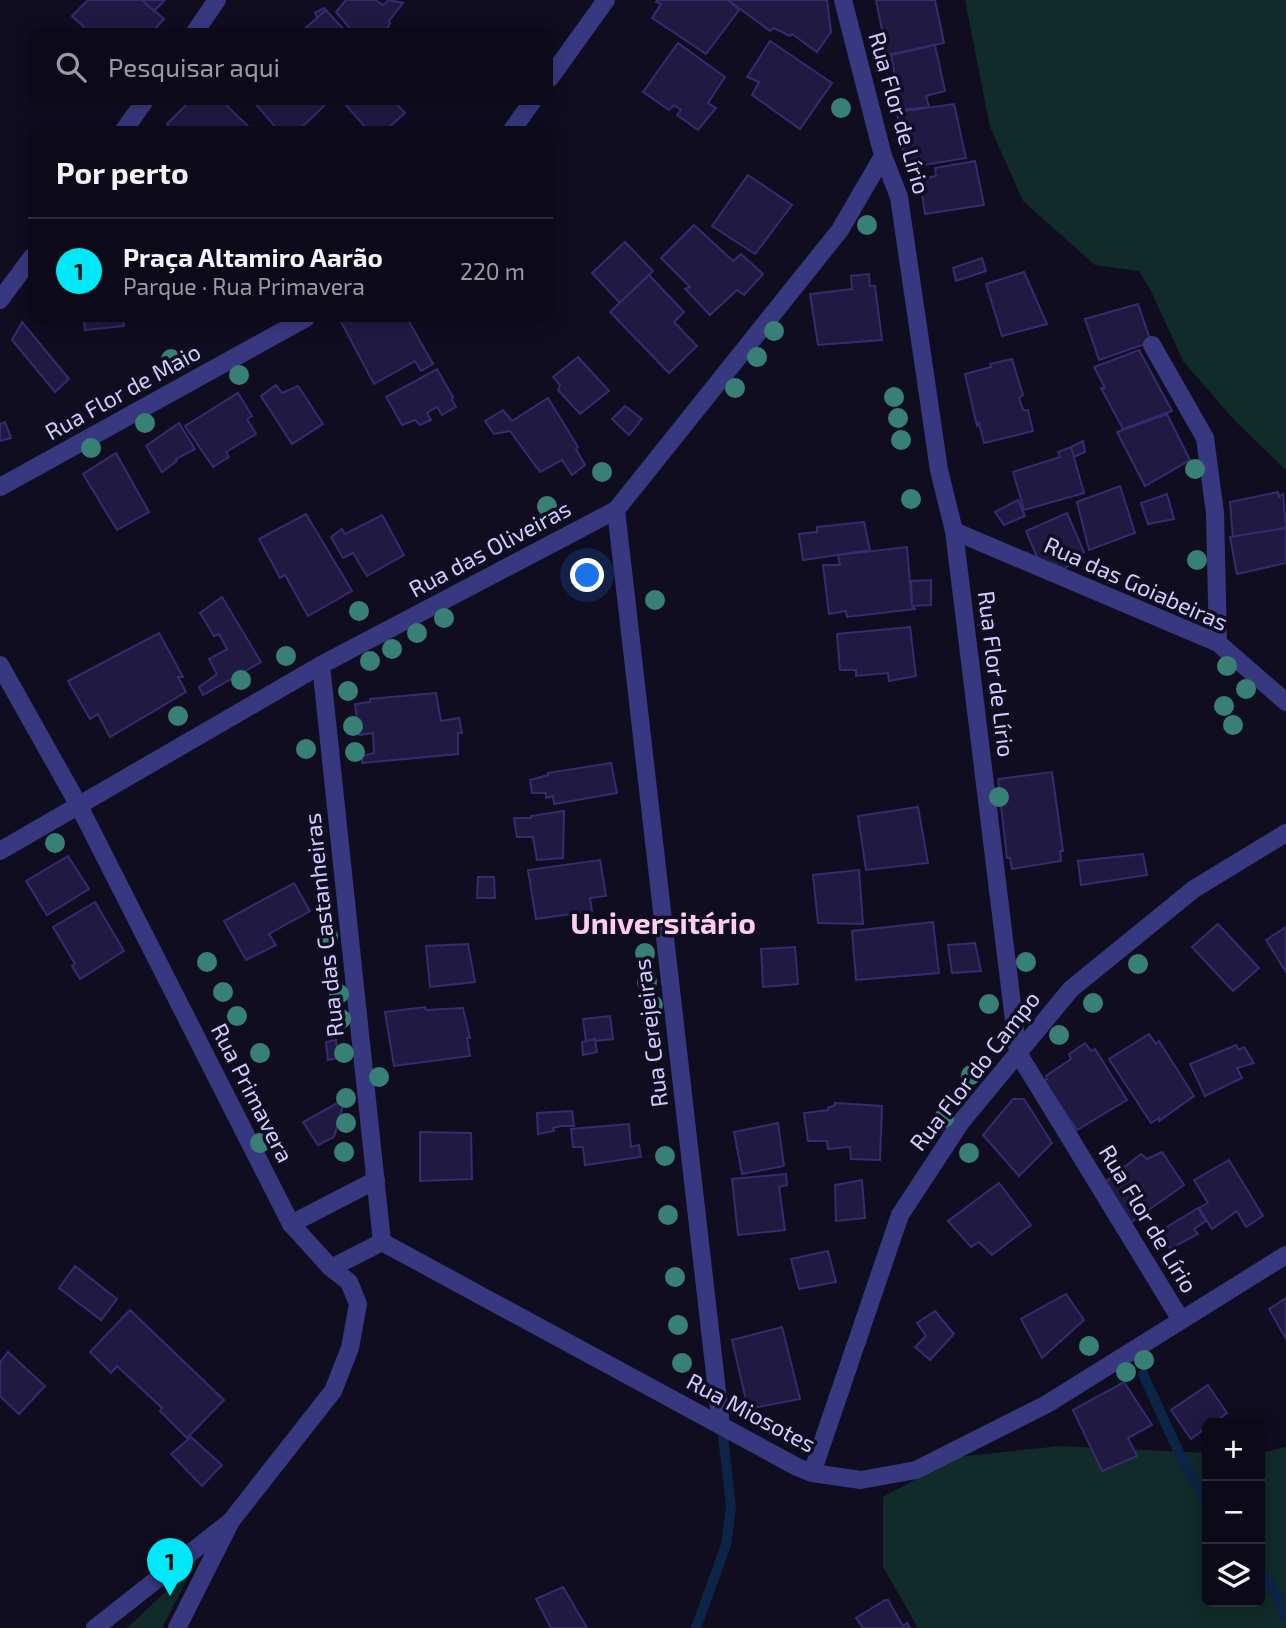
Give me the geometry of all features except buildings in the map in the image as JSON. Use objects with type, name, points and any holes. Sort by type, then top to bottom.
[{"type":"street","points":[[198,28],[218,0]]},
{"type":"street","points":[[553,74],[606,0]]},
{"type":"street","name":"Rua Flor de Lírio","points":[[843,0],[883,156],[899,197],[939,470],[954,531],[1018,1053],[1181,1320]]},
{"type":"street","points":[[127,126],[142,105]]},
{"type":"street","points":[[515,126],[530,105]]},
{"type":"street","name":"Rua das Oliveiras","points":[[0,851],[321,665],[616,510],[840,230],[883,156]]},
{"type":"street","points":[[0,300],[28,262]]},
{"type":"street","name":"Rua Flor de Maio","points":[[0,487],[299,322]]},
{"type":"street","points":[[1152,345],[1205,438],[1215,513],[1218,643]]},
{"type":"street","name":"Rua Cerejeiras","points":[[616,510],[721,1426]]},
{"type":"street","name":"Rua das Goiabeiras","points":[[954,531],[1218,643],[1286,702]]},
{"type":"street","name":"Rua Primavera","points":[[0,665],[78,804],[291,1224],[331,1268],[349,1282],[358,1304],[350,1348],[333,1391],[231,1521],[177,1628]]},
{"type":"street","name":"Rua das Castanheiras","points":[[321,665],[382,1242]]},
{"type":"street","name":"Rua Flor do Campo","points":[[812,1472],[900,1215],[961,1122],[1071,989],[1194,889],[1286,833]]},
{"type":"street","points":[[291,1224],[376,1180]]},
{"type":"street","points":[[331,1268],[382,1242]]},
{"type":"street","name":"Rua Miosotes","points":[[382,1242],[797,1467],[861,1480],[916,1470],[1047,1405],[1286,1255]]},
{"type":"street","name":"Rua Primavera","points":[[95,1628],[231,1521]]},
{"type":"green space","points":[[965,0],[1286,0],[1286,470],[1235,421],[1183,361],[1139,271],[1095,265],[1023,201],[990,127]]},
{"type":"green space","points":[[1060,1446],[1202,1453],[1202,1607],[1265,1607],[1265,1452],[1286,1447],[1286,1628],[918,1628],[883,1567],[883,1497],[957,1457]]},
{"type":"green space","points":[[195,1564],[162,1628],[127,1628]]},
{"type":"waterway","points":[[1143,1374],[1182,1459],[1202,1494]]},
{"type":"waterway","points":[[696,1628],[726,1545],[731,1507],[723,1437]]},
{"type":"waterway","points":[[1265,1578],[1286,1616]]},
{"type":"place","name":"Praça Altamiro Aarão","points":[[170,1596]]},
{"type":"district","name":"Universitário","points":[[663,924]]}]
